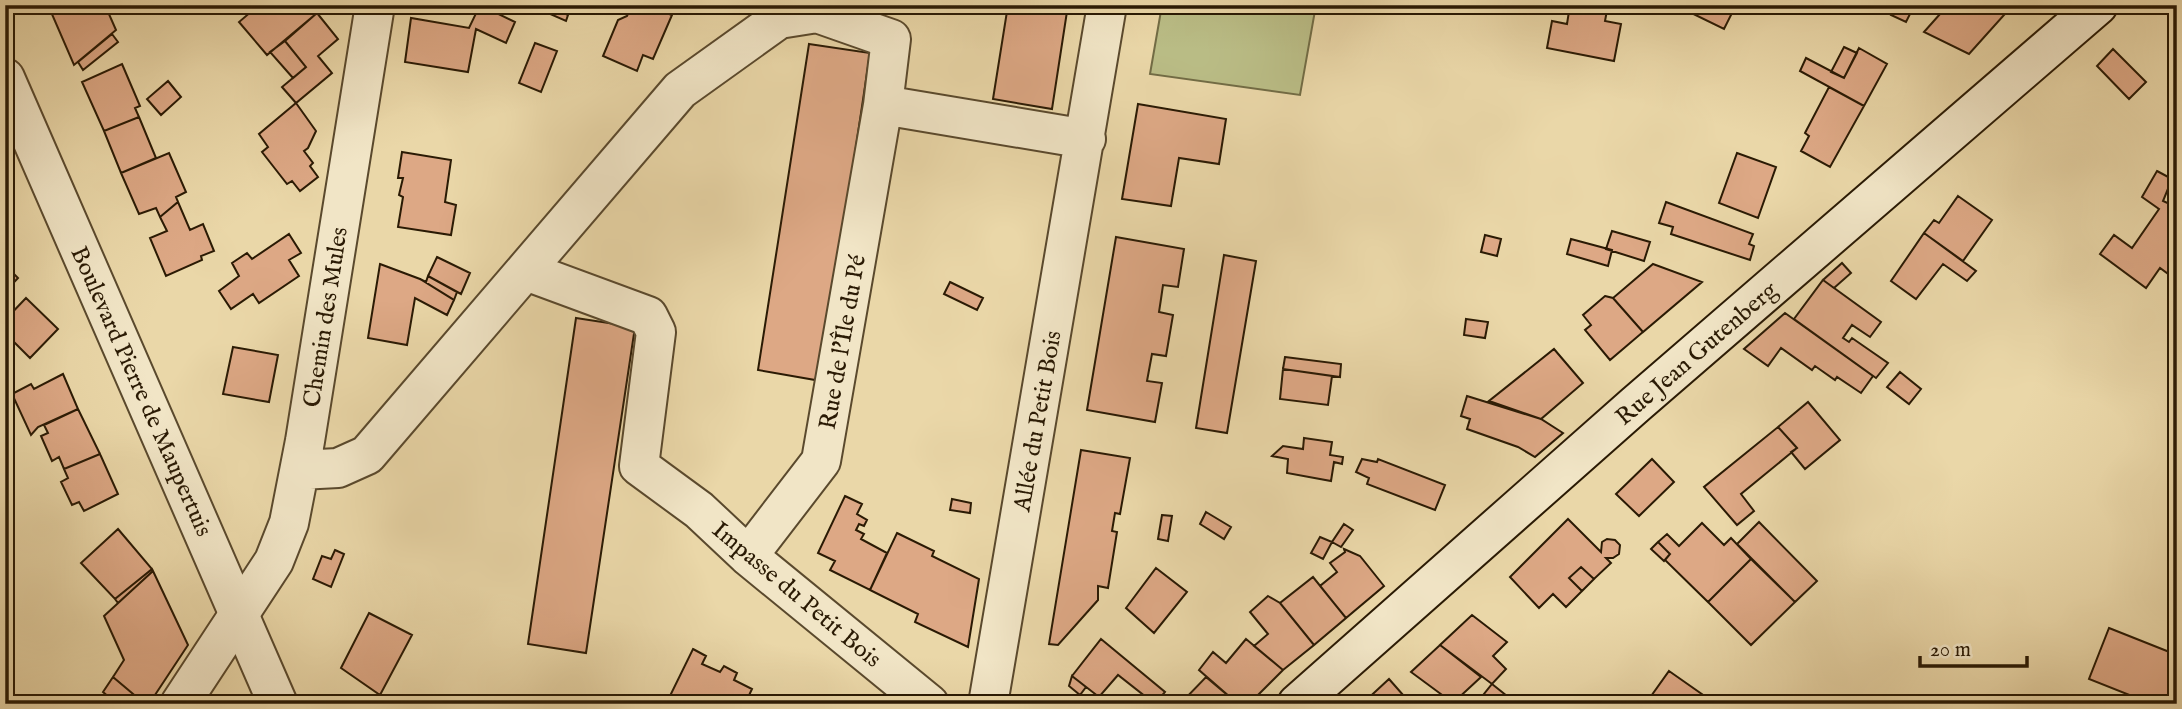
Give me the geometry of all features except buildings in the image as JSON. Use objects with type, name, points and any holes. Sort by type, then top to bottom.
[{"type":"street","name":"Chemin des Mules","points":[[180,704],[274,561],[289,523],[300,470],[374,5]]},
{"type":"street","points":[[883,105],[1086,139],[1107,5]]},
{"type":"street","name":"Rue Jean Gutenberg","points":[[1297,704],[1635,405],[2098,5]]},
{"type":"street","name":"Rue de l'Île du Pé","points":[[300,470],[338,468],[367,455],[680,90],[779,19],[818,9],[891,40],[883,105],[821,461],[748,556]]},
{"type":"street","name":"Boulevard Pierre de Maupertuis","points":[[5,78],[278,704]]},
{"type":"street","name":"Allée du Petit Bois","points":[[988,704],[1086,139]]},
{"type":"street","name":"Impasse du Petit Bois","points":[[526,271],[648,316],[656,332],[639,466],[699,510],[748,556],[929,704]]},
{"type":"green space","points":[[1162,5],[1316,5],[1300,95],[1150,74]]}]
